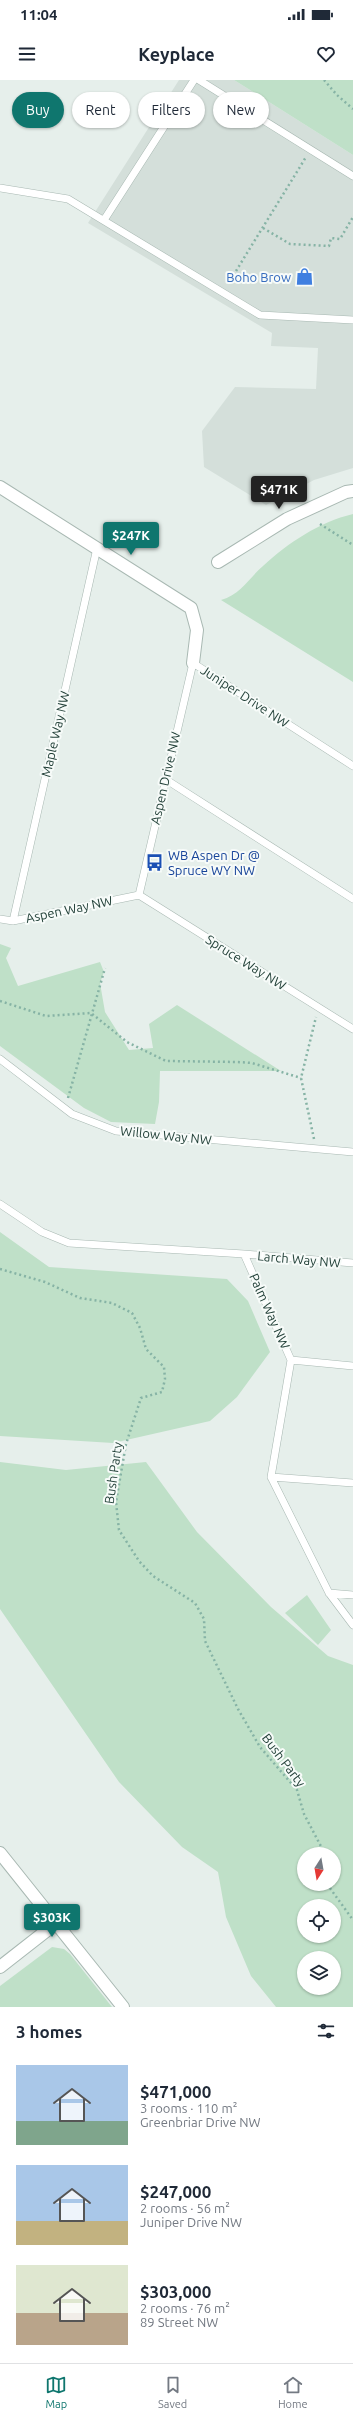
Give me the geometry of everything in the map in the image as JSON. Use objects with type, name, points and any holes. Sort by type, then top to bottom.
[{"type":"street","name":"Juniper Drive NW","points":[[0,489],[97,548],[191,608],[197,630],[193,662]]},
{"type":"street","points":[[218,562],[287,519],[346,492],[353,491]]},
{"type":"street","points":[[0,1853],[55,1924],[123,2007]]},
{"type":"street","points":[[0,1967],[55,1924]]},
{"type":"lane","points":[[104,220],[194,80]]},
{"type":"lane","points":[[199,80],[353,176]]},
{"type":"lane","points":[[0,188],[68,199],[260,315],[353,320]]},
{"type":"lane","name":"Maple Way NW","points":[[13,921],[97,548]]},
{"type":"lane","name":"Juniper Drive NW","points":[[193,662],[353,766]]},
{"type":"lane","name":"Aspen Drive NW","points":[[139,894],[193,662]]},
{"type":"lane","points":[[165,780],[353,899]]},
{"type":"lane","name":"Aspen Way NW","points":[[0,919],[13,921],[139,894]]},
{"type":"lane","name":"Spruce Way NW","points":[[139,894],[353,1029]]},
{"type":"lane","name":"Willow Way NW","points":[[0,1059],[72,1114],[116,1131],[316,1150],[353,1152]]},
{"type":"lane","points":[[0,1204],[42,1232],[70,1243],[244,1254]]},
{"type":"lane","name":"Larch Way NW","points":[[244,1254],[353,1263]]},
{"type":"lane","name":"Palm Way NW","points":[[244,1254],[291,1360],[271,1477]]},
{"type":"lane","points":[[291,1360],[353,1366]]},
{"type":"lane","points":[[271,1477],[353,1484]]},
{"type":"lane","points":[[271,1477],[329,1593],[353,1625]]},
{"type":"lane","points":[[329,1593],[353,1595]]},
{"type":"path","points":[[324,80],[336,95],[353,108]]},
{"type":"path","points":[[236,271],[311,150]]},
{"type":"path","points":[[263,228],[290,244],[329,246],[331,238],[340,239],[353,218]]},
{"type":"path","points":[[320,524],[353,545]]},
{"type":"path","points":[[64,1107],[72,1087],[91,1013],[105,968]]},
{"type":"path","points":[[0,1001],[46,1016],[91,1013],[127,1042],[166,1061],[252,1063],[301,1078]]},
{"type":"path","points":[[316,1150],[301,1078],[319,1008]]},
{"type":"path","name":"Bush Party","points":[[0,1269],[45,1282],[80,1298],[112,1303],[132,1313],[140,1328],[146,1349],[164,1367],[165,1379],[162,1392],[141,1398],[126,1444],[116,1502],[119,1530],[139,1560],[153,1576],[195,1603],[204,1619],[205,1641],[238,1709],[260,1747],[297,1790],[304,1814],[321,1847]]},
{"type":"path","points":[[332,1891],[353,1920]]},
{"type":"shaded area","points":[[179,80],[234,80],[253,92],[213,92],[213,128],[269,128],[269,102],[353,155],[353,468],[314,480],[266,505],[204,467],[202,431],[235,387],[316,389],[318,348],[271,346],[272,333],[88,223],[148,128],[205,128],[205,92],[171,92]]},
{"type":"green space","points":[[234,80],[353,80],[353,155],[269,102],[269,92],[253,92]]},
{"type":"green space","points":[[353,514],[353,682],[221,600],[234,594],[283,549],[305,534],[328,522]]},
{"type":"green space","points":[[0,944],[11,948],[6,958],[18,986],[100,962],[104,972],[100,983],[105,1012],[129,1050],[153,1048],[149,1024],[177,1005],[281,1071],[160,1071],[159,1102],[155,1124],[111,1122],[84,1108],[0,1046]]},
{"type":"green space","points":[[0,1232],[49,1267],[227,1279],[248,1301],[270,1352],[237,1397],[210,1421],[113,1443],[0,1436]]},
{"type":"green space","points":[[0,1462],[66,1470],[146,1462],[197,1532],[271,1607],[328,1656],[353,1665],[353,2007],[276,2007],[251,1976],[226,1917],[218,1872],[182,1847],[119,1782],[0,1609]]},
{"type":"green space","points":[[307,1595],[331,1630],[318,1645],[285,1613]]},
{"type":"green space","points":[[52,1947],[64,1949],[70,1954],[112,2007],[0,2007],[0,1986]]},
{"type":"place","name":"Boho Brow","points":[[304,277]]},
{"type":"place","name":"WB Aspen Dr @ Spruce WY NW","points":[[155,862]]}]
